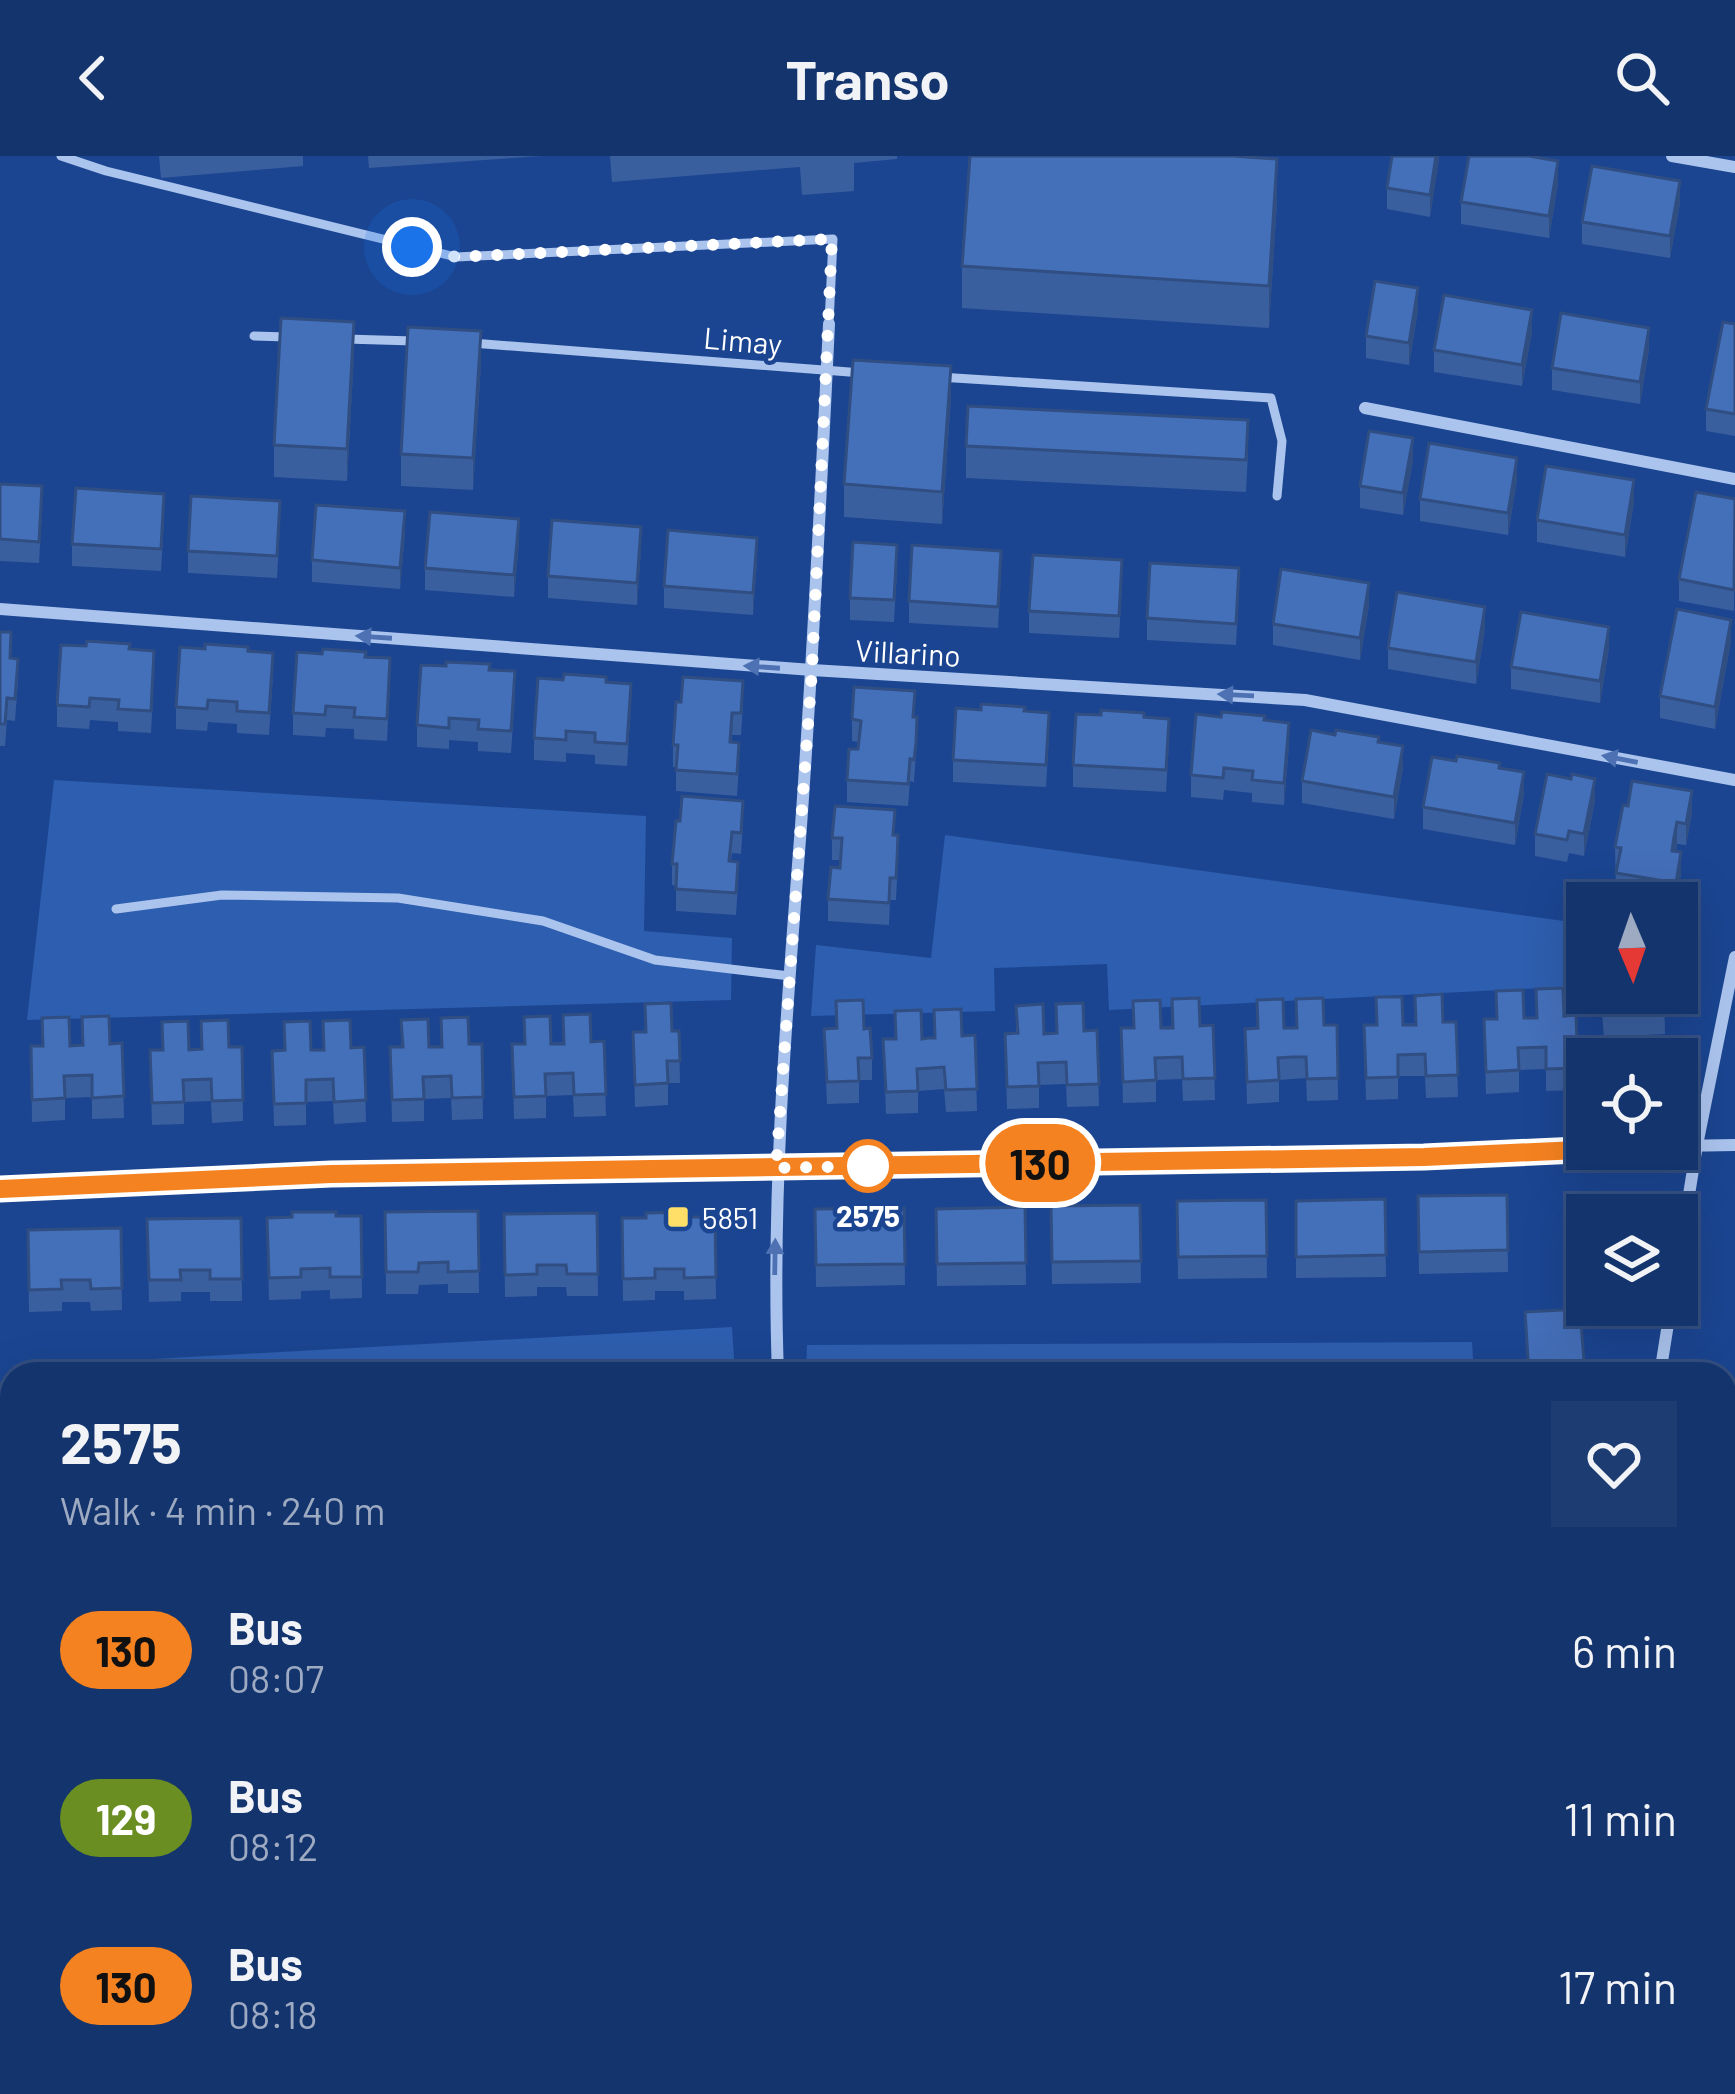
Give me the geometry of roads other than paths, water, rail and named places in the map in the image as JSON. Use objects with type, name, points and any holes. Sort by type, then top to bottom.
[{"type":"street","points":[[1672,156],[1735,167]]},
{"type":"street","points":[[777,1362],[776,1168],[812,670],[829,324]]},
{"type":"street","points":[[1365,408],[1735,479]]},
{"type":"street","name":"Villarino","points":[[0,609],[812,670],[1305,700],[1735,780]]},
{"type":"street","points":[[1698,1139],[1735,957]]},
{"type":"street","points":[[1698,1144],[1735,1144]]},
{"type":"street","points":[[0,1189],[331,1174],[1424,1157],[1566,1151]]},
{"type":"street","points":[[1662,1362],[1668,1326]]},
{"type":"lane","points":[[61,156],[456,257],[832,239],[829,324]]},
{"type":"lane","points":[[254,336],[301,338]]},
{"type":"lane","points":[[324,338],[418,341]]},
{"type":"lane","name":"Limay","points":[[464,343],[869,373]]},
{"type":"lane","points":[[933,376],[1271,398],[1282,441],[1277,496]]},
{"type":"lane","points":[[116,909],[222,895],[398,898],[543,921],[655,960],[790,976]]},
{"type":"place","name":"2575","points":[[868,1166]]},
{"type":"place","name":"5851","points":[[678,1217]]}]
